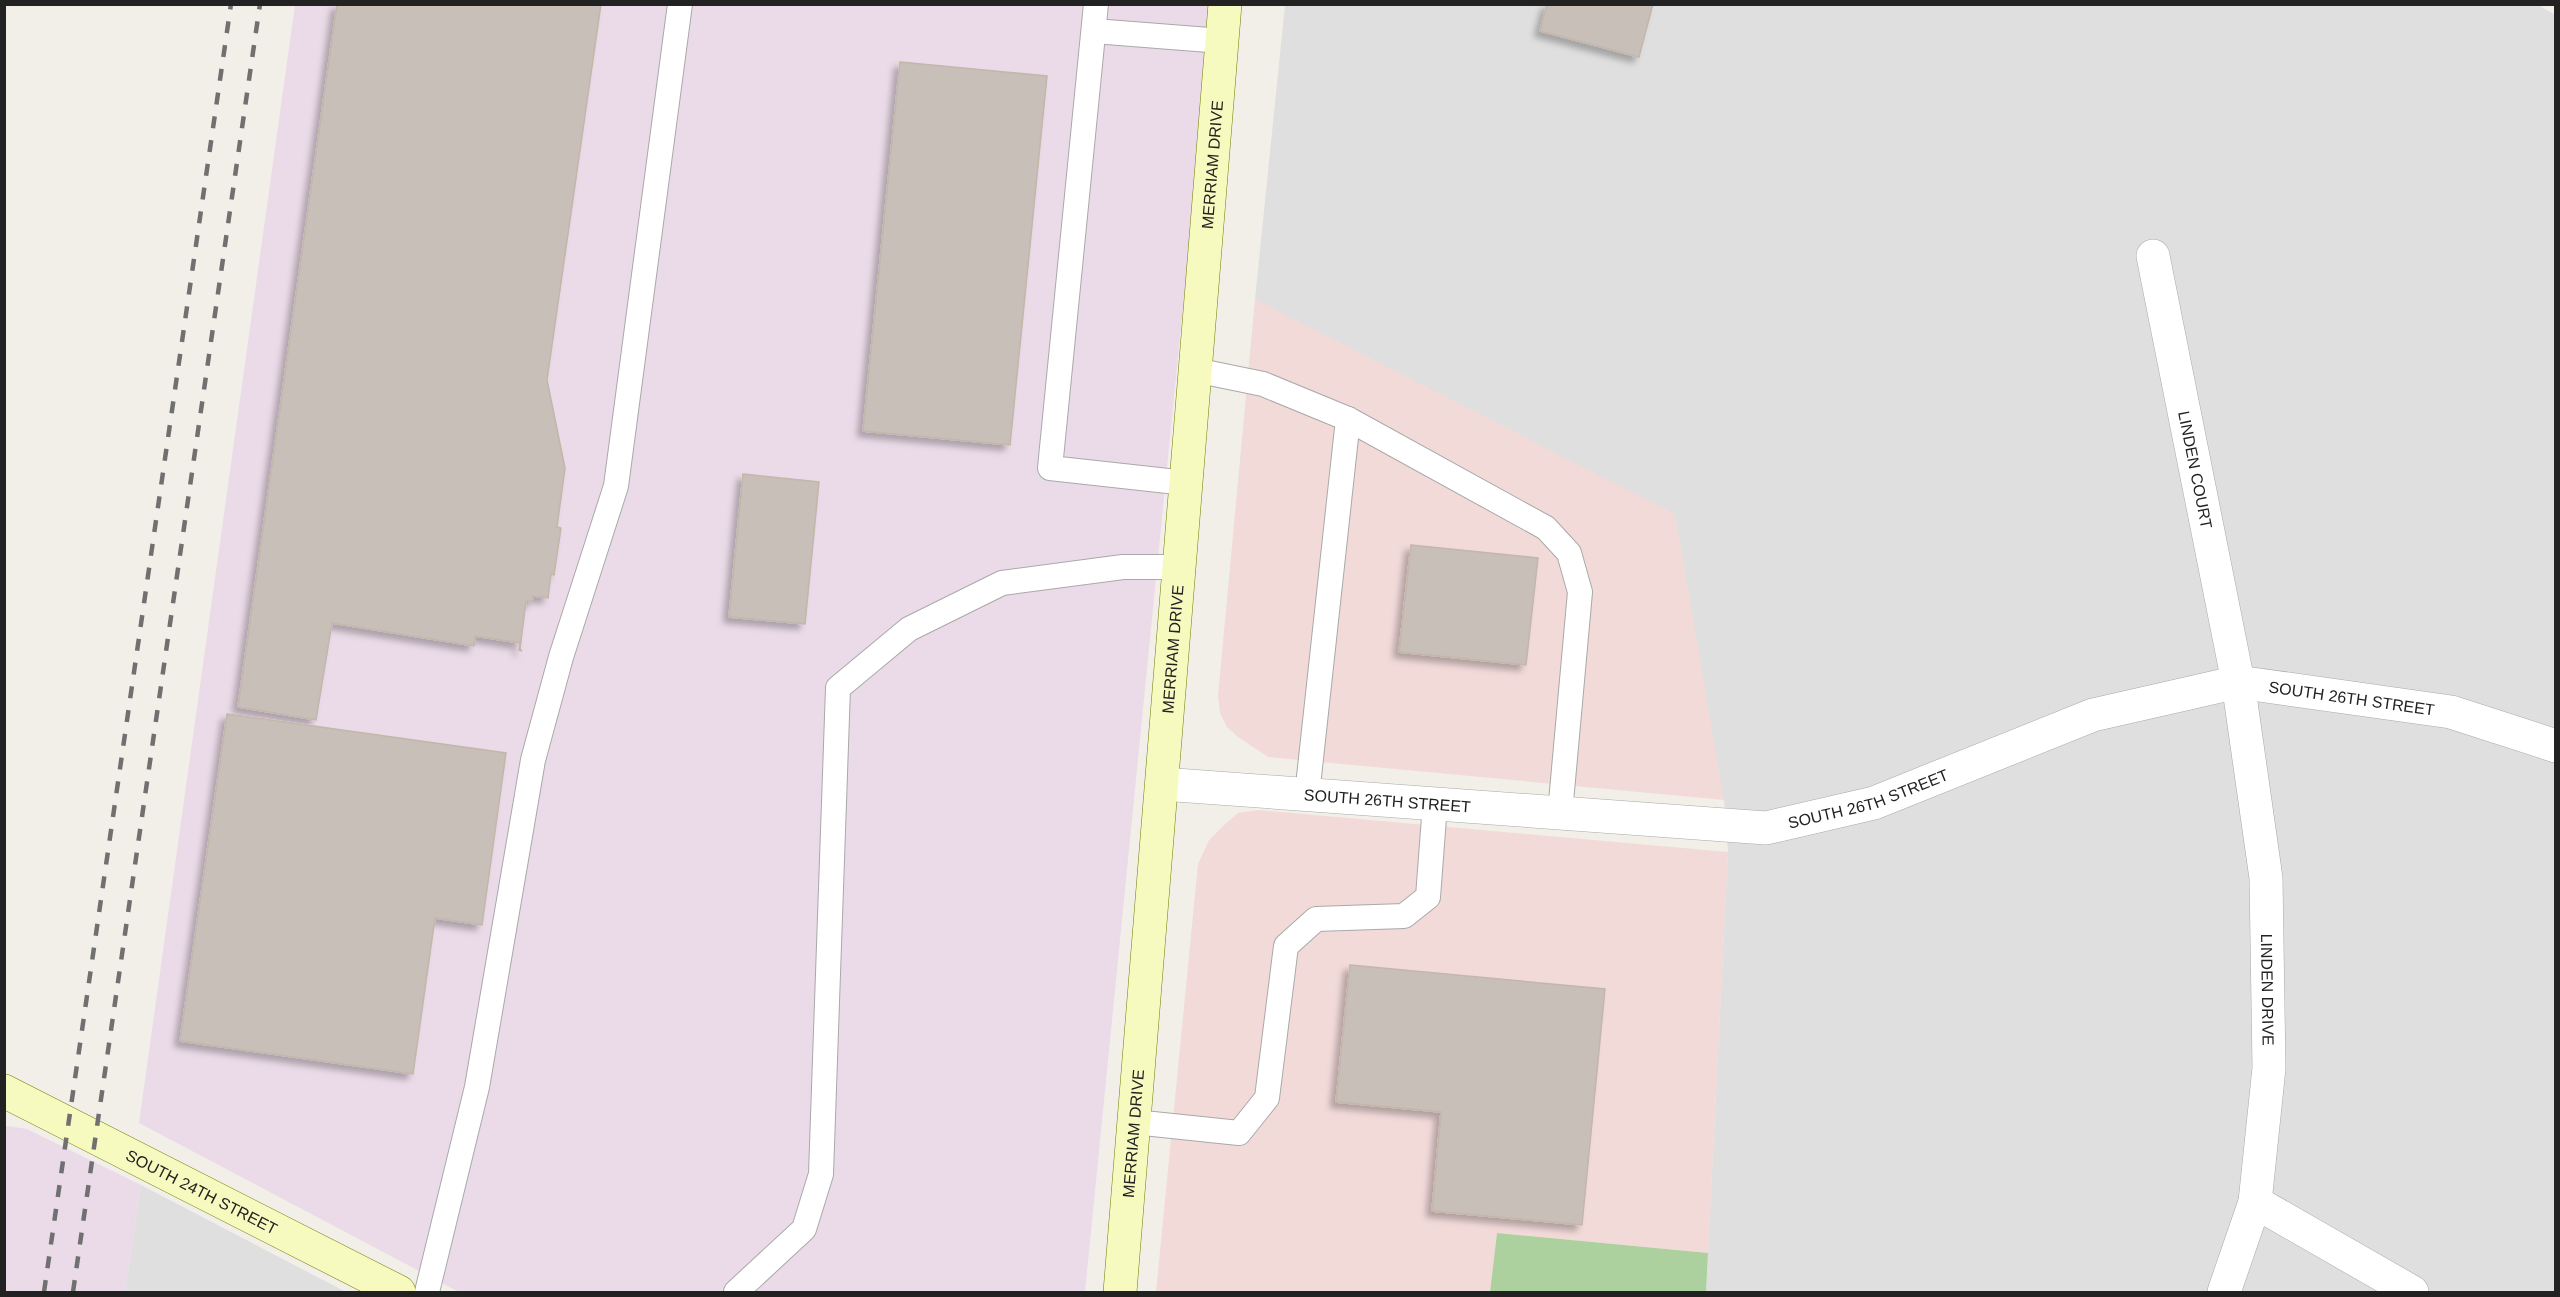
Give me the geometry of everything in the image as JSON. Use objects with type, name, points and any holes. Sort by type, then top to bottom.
[{"type":"main road","name":"MERRIAM DRIVE","points":[[1120,1293],[1225,4]]},
{"type":"main road","name":"SOUTH 24TH STREET","points":[[4,1091],[399,1293]]},
{"type":"street","name":"LINDEN COURT","points":[[2153,256],[2238,682]]},
{"type":"street","name":"SOUTH 26TH STREET","points":[[1162,784],[1766,828],[1874,803],[2093,715],[2238,682],[2451,712],[2556,746]]},
{"type":"street","name":"LINDEN DRIVE","points":[[2224,1293],[2255,1203],[2269,1068],[2266,878],[2238,682]]},
{"type":"street","points":[[2255,1203],[2412,1293]]},
{"type":"lane","points":[[427,1293],[477,1087],[532,760],[561,657],[616,486],[680,4]]},
{"type":"lane","points":[[1096,4],[1050,468],[1186,483]]},
{"type":"lane","points":[[1094,31],[1222,41]]},
{"type":"lane","points":[[1196,370],[1263,384],[1348,419],[1546,528],[1569,553],[1580,592],[1560,813]]},
{"type":"lane","points":[[1307,795],[1348,419]]},
{"type":"lane","points":[[736,1293],[804,1229],[821,1174],[838,688],[909,629],[1002,584],[1123,567],[1179,567]]},
{"type":"lane","points":[[1134,1122],[1239,1133],[1267,1098],[1286,946],[1316,919],[1404,916],[1428,897],[1435,804]]},
{"type":"shaded area","points":[[2537,4],[2555,15],[2555,1292],[1706,1292],[1728,852],[1724,800],[1255,299],[1285,5]]},
{"type":"shaded area","points":[[295,5],[1213,5],[1085,1292],[459,1292],[139,1123]]},
{"type":"shaded area","points":[[1255,299],[1675,514],[1724,800],[1268,757],[1227,727],[1220,713],[1218,696]]},
{"type":"shaded area","points":[[1259,810],[1728,852],[1708,1253],[1497,1233],[1490,1292],[1156,1292],[1198,864],[1209,840],[1223,826],[1238,813]]},
{"type":"shaded area","points":[[4,1127],[27,1129],[141,1185],[125,1292],[5,1292]]},
{"type":"shaded area","points":[[141,1185],[346,1292],[125,1292]]},
{"type":"green space","points":[[1497,1233],[1708,1253],[1706,1292],[1490,1292]]},
{"type":"building","points":[[337,4],[601,4],[547,380],[565,468],[557,527],[561,528],[548,598],[533,596],[532,602],[526,601],[520,649],[522,651],[519,650],[520,643],[475,636],[474,646],[332,623],[316,720],[238,707]]},
{"type":"building","points":[[1547,4],[1653,4],[1639,57],[1540,31]]},
{"type":"building","points":[[900,62],[1047,76],[1010,445],[863,431]]},
{"type":"building","points":[[743,474],[819,482],[805,624],[729,617]]},
{"type":"building","points":[[1411,545],[1538,558],[1526,665],[1399,652]]},
{"type":"building","points":[[227,714],[506,753],[482,925],[435,918],[413,1074],[180,1041]]},
{"type":"building","points":[[1350,965],[1605,989],[1582,1225],[1432,1211],[1441,1112],[1336,1102]]},
{"type":"railway","points":[[44,1292],[231,4]]},
{"type":"railway","points":[[73,1292],[260,4]]}]
